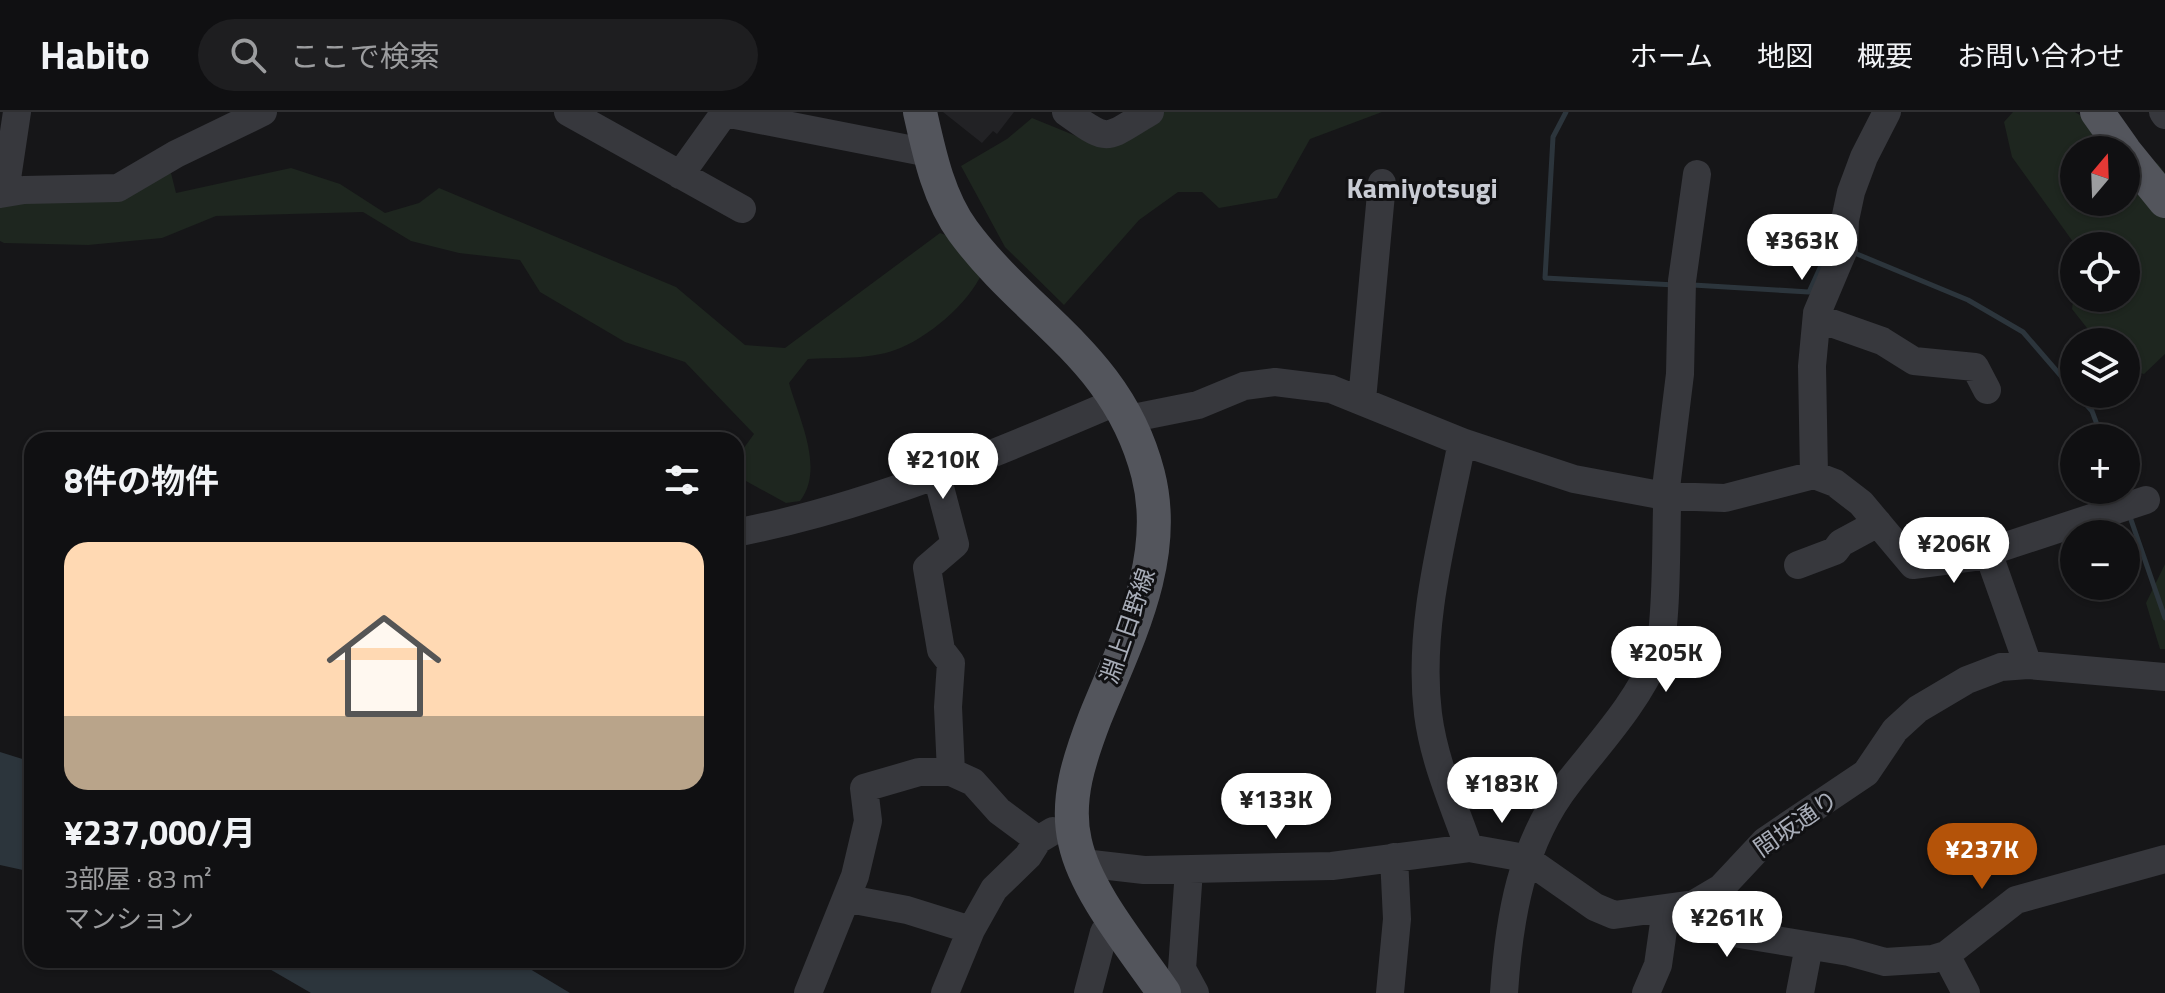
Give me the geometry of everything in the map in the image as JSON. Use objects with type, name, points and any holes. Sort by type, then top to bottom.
[{"type":"main road","name":"淵上日野線","points":[[920,112],[929,153],[961,228],[1092,364],[1123,410],[1149,477],[1155,529],[1152,554],[1140,604],[1083,751],[1074,787],[1073,826],[1083,863],[1116,922],[1164,993]]},
{"type":"main road","points":[[2097,112],[2114,136]]},
{"type":"main road","points":[[2140,170],[2165,201]]},
{"type":"street","points":[[17,112],[2,193],[118,188],[176,154],[263,112]]},
{"type":"street","points":[[680,175],[725,112],[929,153]]},
{"type":"street","points":[[1066,112],[1100,136],[1109,136],[1150,112]]},
{"type":"street","points":[[1814,475],[1812,366],[1817,318],[1844,249],[1845,220],[1851,192],[1864,157],[1887,112]]},
{"type":"street","points":[[570,113],[742,209]]},
{"type":"street","points":[[1504,993],[1513,917],[1525,858],[1567,784],[1615,728],[1660,650],[1665,496],[1680,374],[1682,287],[1697,174]]},
{"type":"street","points":[[1362,400],[1382,183]]},
{"type":"street","points":[[1817,318],[1882,341],[1914,361],[1975,367],[1987,390]]},
{"type":"street","points":[[745,531],[800,521],[844,503],[937,476],[1123,410],[1198,405],[1244,386],[1275,382],[1331,389],[1462,442],[1574,479],[1665,496],[1725,498],[1814,475],[1844,489],[1913,565],[1989,555],[1997,549],[2134,504]]},
{"type":"street","points":[[1462,442],[1433,595],[1426,686],[1444,782],[1469,848]]},
{"type":"street","points":[[937,476],[955,544],[927,568],[941,650],[951,663],[948,707],[951,772]]},
{"type":"street","points":[[1798,565],[1835,551],[1841,543],[1878,523]]},
{"type":"street","points":[[1989,555],[2028,665]]},
{"type":"street","name":"間坂通り","points":[[1083,863],[1144,870],[1332,866],[1469,848],[1525,858],[1595,907],[1614,915],[1666,909],[1694,904],[1721,888],[1765,841],[1866,773],[1895,730],[1918,709],[1967,680],[2001,667],[2028,665],[2165,677]]},
{"type":"street","points":[[808,993],[849,899],[868,821],[864,788],[919,772],[951,772],[973,782],[999,811],[1038,840]]},
{"type":"street","points":[[945,993],[971,930],[994,889],[1028,856],[1038,840],[1073,826]]},
{"type":"street","points":[[1390,993],[1397,919],[1394,857]]},
{"type":"street","points":[[1694,904],[1709,929],[1885,962],[1933,959],[1946,955],[2016,900],[2165,859]]},
{"type":"street","points":[[1189,870],[1182,969],[1195,993]]},
{"type":"street","points":[[849,899],[907,910],[971,930]]},
{"type":"street","points":[[1646,993],[1658,965],[1666,909]]},
{"type":"street","points":[[1088,993],[1104,932],[1116,922]]},
{"type":"street","points":[[1800,993],[1809,946]]},
{"type":"street","points":[[1946,955],[1966,993]]},
{"type":"shaded area","points":[[943,112],[1014,112],[997,134],[993,131],[982,143]]},
{"type":"shaded area","points":[[1134,112],[1382,112],[1310,139],[1277,198],[1219,208],[1202,192],[1178,192],[1139,220],[1064,305],[1005,247],[961,166],[1007,139],[1032,118],[1081,138]]},
{"type":"shaded area","points":[[2013,112],[2075,112],[2113,136],[2060,136],[2060,216],[2140,216],[2140,153],[2158,164],[2165,173],[2165,354],[2144,374],[2140,373],[2140,328],[2087,328],[2074,312],[2140,312],[2140,232],[2066,232],[2012,157],[2004,122]]},
{"type":"shaded area","points":[[291,168],[340,184],[385,213],[419,203],[439,188],[676,287],[745,345],[785,348],[940,233],[960,240],[982,273],[946,319],[907,345],[874,355],[808,359],[789,383],[808,444],[810,474],[800,501],[786,503],[746,481],[744,448],[754,434],[685,362],[625,342],[540,292],[520,260],[459,253],[411,241],[363,212],[216,216],[162,238],[88,245],[0,241],[0,203],[171,173],[176,193]]},
{"type":"shaded area","points":[[2165,564],[2165,649],[2160,649],[2146,603]]},
{"type":"shaded area","points":[[0,752],[24,760],[24,870],[0,865]]},
{"type":"shaded area","points":[[268,968],[528,968],[570,993],[311,993]]},
{"type":"waterway","points":[[1566,112],[1553,137],[1545,278],[1675,285]]},
{"type":"waterway","points":[[1693,285],[1809,292],[1831,244],[1835,246]]},
{"type":"waterway","points":[[1852,252],[1968,300],[2023,332],[2060,375]]},
{"type":"waterway","points":[[2089,408],[2097,424]]},
{"type":"waterway","points":[[2129,514],[2165,618]]},
{"type":"district","name":"Kamiyotsugi","points":[[1422,188]]}]
